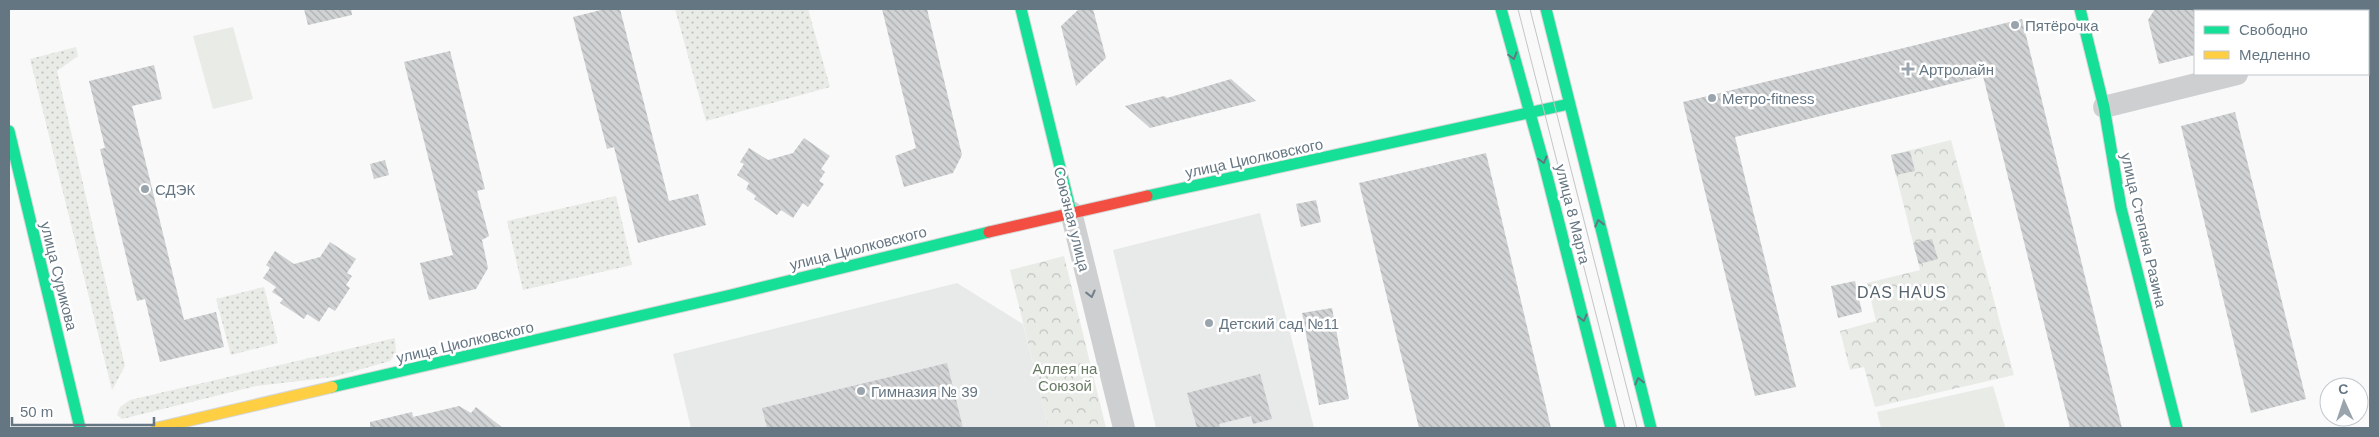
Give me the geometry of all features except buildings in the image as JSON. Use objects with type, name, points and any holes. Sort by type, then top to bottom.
[{"type":"street","name":"Союзная улица","points":[[1021,9],[1124,428]]},
{"type":"street","name":"улица 8 Марта","points":[[1501,9],[1612,428]]},
{"type":"street","name":"улица 8 Марта","points":[[1546,9],[1651,428]]},
{"type":"street","name":"улица Степана Разина","points":[[2080,9],[2104,107],[2121,208],[2176,428]]},
{"type":"street","points":[[2104,107],[2234,75]]},
{"type":"street","name":"улица Циолковского","points":[[157,428],[731,295],[1071,212],[1569,104]]},
{"type":"street","name":"улица Сурикова","points":[[9,131],[80,428]]},
{"type":"shaded area","name":"Детский сад №11","points":[[1260,213],[1314,428],[1156,428],[1113,250]]},
{"type":"shaded area","name":"Гимназия № 39","points":[[957,283],[1023,324],[1049,428],[691,428],[673,354]]},
{"type":"green space","points":[[675,9],[808,9],[830,87],[706,121]]},
{"type":"green space","points":[[233,27],[253,99],[213,109],[193,36]]},
{"type":"green space","points":[[76,47],[78,56],[57,71],[125,366],[112,390],[30,59]]},
{"type":"green space","points":[[1951,140],[2014,375],[1875,407],[1864,367],[1850,370],[1840,331],[1876,321],[1867,283],[1920,270],[1891,155]]},
{"type":"green space","points":[[616,196],[632,265],[523,290],[507,221]]},
{"type":"green space","name":"Аллея на Союзой","points":[[1064,256],[1106,428],[1049,428],[1010,270]]},
{"type":"green space","points":[[264,287],[278,343],[231,355],[216,299]]},
{"type":"green space","points":[[395,338],[396,353],[390,361],[334,377],[256,386],[122,419],[117,415],[120,407],[130,400]]},
{"type":"green space","points":[[1993,386],[2005,427],[1881,428],[1877,412]]},
{"type":"tram line","points":[[1518,9],[1625,428]]},
{"type":"tram line","points":[[1530,9],[1637,428]]},
{"type":"traffic: fast","points":[[1021,9],[1071,212]]},
{"type":"traffic: fast","points":[[1501,9],[1543,160],[1611,428]]},
{"type":"traffic: fast","points":[[1546,9],[1651,428]]},
{"type":"traffic: fast","points":[[2080,9],[2104,107],[2121,208],[2177,428]]},
{"type":"traffic: fast","points":[[1147,196],[1569,104]]},
{"type":"traffic: fast","points":[[9,131],[80,428]]},
{"type":"traffic: fast","points":[[332,387],[731,295],[989,232]]},
{"type":"traffic: slow","points":[[157,428],[332,387]]},
{"type":"traffic: jam","points":[[989,232],[1147,196]]},
{"type":"place","name":"Пятёрочка","points":[[2015,25]]},
{"type":"place","name":"Артролайн","points":[[1908,69]]},
{"type":"place","name":"Метро-fitness","points":[[1712,98]]},
{"type":"place","name":"СДЭК","points":[[145,189]]},
{"type":"place","name":"Детский сад №11","points":[[1209,323]]},
{"type":"place","name":"Гимназия № 39","points":[[861,391]]},
{"type":"district","name":"DAS HAUS","points":[[1902,292]]}]
